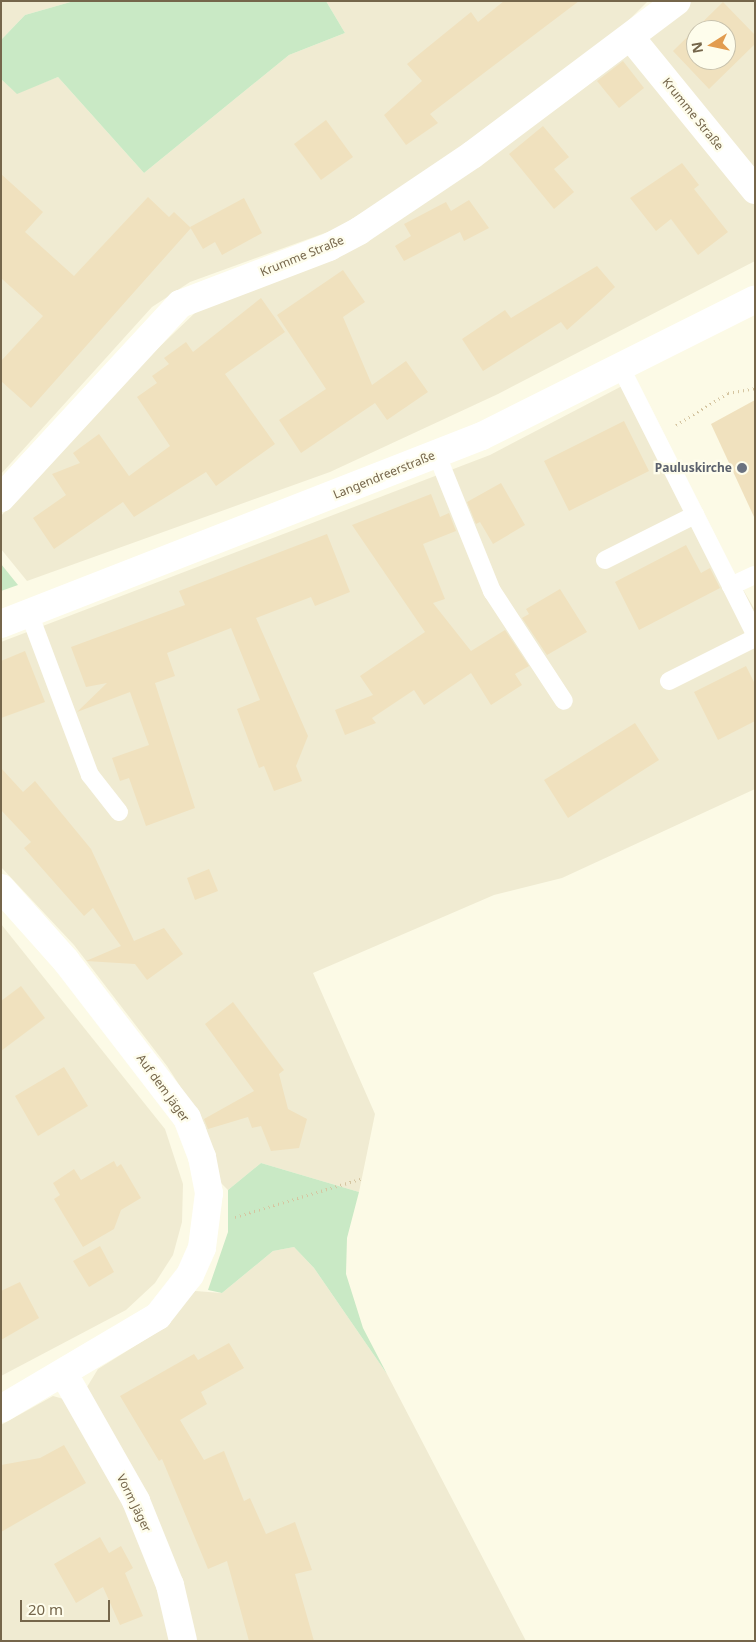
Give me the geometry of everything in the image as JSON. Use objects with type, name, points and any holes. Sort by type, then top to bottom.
[{"type":"street","name":"Krumme Straße","points":[[1,498],[180,304],[321,251],[359,231],[632,39],[677,1]]},
{"type":"street","name":"Krumme Straße","points":[[632,39],[755,190]]},
{"type":"street","name":"Langendreerstraße","points":[[1,624],[437,455],[755,299]]},
{"type":"street","name":"Auf dem Jäger","points":[[1,888],[66,961],[187,1118],[202,1158],[209,1193],[207,1226],[190,1275],[158,1316],[64,1374],[1,1409]]},
{"type":"street","name":"Vorm Jäger","points":[[64,1374],[136,1501],[170,1584],[183,1641]]},
{"type":"lane","points":[[620,366],[755,634]]},
{"type":"lane","points":[[437,455],[492,591],[564,700]]},
{"type":"lane","points":[[605,560],[695,515]]},
{"type":"lane","points":[[731,586],[755,575]]},
{"type":"lane","points":[[29,613],[90,775],[119,812]]},
{"type":"lane","points":[[669,681],[755,638]]},
{"type":"path","points":[[655,435],[728,393],[755,388]]},
{"type":"path","points":[[207,1226],[363,1178]]},
{"type":"shaded area","points":[[1,1],[74,1],[25,15],[1,40]]},
{"type":"shaded area","points":[[326,1],[648,1],[613,36],[433,168],[336,229],[190,282],[152,307],[1,474],[1,79],[17,93],[58,77],[144,173],[289,55],[345,33]]},
{"type":"shaded area","points":[[691,1],[755,1],[755,261],[498,394],[330,472],[27,581],[1,549],[1,516],[126,379],[199,309],[556,109],[653,36]]},
{"type":"shaded area","points":[[624,385],[755,610],[755,789],[562,878],[494,895],[313,973],[375,1114],[359,1192],[261,1163],[228,1190],[221,1183],[205,1125],[167,1066],[74,945],[1,867],[1,642],[490,455]]},
{"type":"shaded area","points":[[1,924],[165,1129],[183,1184],[182,1222],[173,1255],[155,1283],[126,1310],[1,1376]]},
{"type":"shaded area","points":[[294,1247],[314,1268],[387,1374],[526,1641],[192,1641],[87,1387],[98,1369],[159,1331],[195,1291],[222,1293],[273,1251]]},
{"type":"shaded area","points":[[53,1396],[67,1400],[120,1493],[169,1617],[173,1641],[1,1641],[1,1425]]},
{"type":"green space","points":[[74,1],[326,1],[345,33],[289,55],[144,173],[58,77],[17,94],[1,79],[1,40],[25,15]]},
{"type":"green space","points":[[1,564],[18,585],[1,591]]},
{"type":"green space","points":[[261,1163],[359,1192],[347,1238],[346,1274],[363,1328],[387,1374],[314,1268],[294,1247],[273,1251],[222,1293],[208,1290],[228,1232],[228,1190]]},
{"type":"building","points":[[504,1],[579,1],[430,114],[438,123],[406,145],[384,115],[422,81],[407,64],[471,12],[478,22]]},
{"type":"building","points":[[723,2],[755,35],[755,44],[736,63],[736,20],[705,20]]},
{"type":"building","points":[[686,38],[686,65],[673,51]]},
{"type":"building","points":[[623,61],[644,88],[619,108],[597,81]]},
{"type":"building","points":[[691,70],[728,70],[709,89]]},
{"type":"building","points":[[326,120],[353,157],[321,180],[294,144]]},
{"type":"building","points":[[543,126],[569,157],[554,169],[574,192],[554,209],[509,154]]},
{"type":"building","points":[[682,163],[699,185],[694,189],[728,232],[698,255],[671,219],[656,231],[630,198]]},
{"type":"building","points":[[1,174],[43,212],[25,232],[74,276],[148,197],[169,217],[174,212],[191,228],[31,408],[1,381],[1,361],[43,316],[1,278]]},
{"type":"building","points":[[244,198],[262,233],[222,255],[215,242],[203,249],[190,227]]},
{"type":"building","points":[[469,200],[489,228],[464,241],[460,232],[404,261],[395,246],[411,236],[404,224],[446,202],[451,211]]},
{"type":"building","points":[[597,266],[615,287],[600,301],[567,330],[561,322],[483,371],[462,339],[505,310],[511,318]]},
{"type":"building","points":[[343,270],[365,302],[343,317],[372,385],[406,361],[428,392],[387,420],[375,403],[301,453],[279,420],[326,389],[277,315]]},
{"type":"building","points":[[261,298],[285,332],[225,374],[275,444],[216,486],[206,472],[134,517],[123,502],[54,549],[33,518],[66,495],[52,474],[80,463],[73,453],[99,434],[129,476],[170,446],[137,397],[157,383],[152,376],[169,364],[164,358],[186,342],[193,352]]},
{"type":"building","name":"Pauluskirche","points":[[755,400],[755,519],[711,424]]},
{"type":"building","points":[[624,421],[649,471],[569,511],[544,461]]},
{"type":"building","points":[[501,483],[525,525],[493,544],[480,522],[476,524],[467,502]]},
{"type":"building","points":[[431,494],[440,517],[449,513],[456,531],[423,544],[445,599],[433,603],[471,651],[505,630],[529,666],[515,674],[522,685],[491,705],[471,673],[424,705],[414,690],[372,718],[376,723],[345,735],[335,710],[373,695],[360,676],[425,632],[352,525]]},
{"type":"building","points":[[327,534],[350,592],[315,606],[311,597],[256,618],[308,736],[296,766],[302,781],[274,791],[264,766],[259,768],[237,709],[260,700],[231,628],[167,653],[175,676],[155,683],[195,808],[146,826],[129,778],[120,781],[112,758],[149,745],[130,692],[77,712],[107,683],[86,687],[71,647],[185,605],[179,591]]},
{"type":"building","points":[[686,545],[701,573],[710,568],[720,588],[639,630],[615,582]]},
{"type":"building","points":[[560,589],[587,632],[547,655],[522,618],[529,614],[526,609]]},
{"type":"building","points":[[25,651],[45,702],[1,718],[1,661]]},
{"type":"building","points":[[746,666],[755,684],[755,721],[718,740],[694,692]]},
{"type":"building","points":[[635,723],[659,760],[568,818],[544,780]]},
{"type":"building","points":[[1,768],[23,792],[35,781],[91,849],[134,941],[164,928],[183,954],[147,980],[135,964],[86,961],[121,946],[93,908],[84,916],[24,848],[31,842],[1,810]]},
{"type":"building","points":[[209,869],[218,891],[195,900],[187,878]]},
{"type":"building","points":[[21,986],[45,1018],[1,1051],[1,1001]]},
{"type":"building","points":[[233,1002],[284,1070],[279,1074],[288,1109],[307,1119],[299,1148],[271,1151],[261,1126],[252,1128],[248,1117],[208,1129],[204,1119],[254,1091],[205,1024]]},
{"type":"building","points":[[64,1067],[88,1106],[38,1136],[15,1096]]},
{"type":"building","points":[[114,1161],[117,1167],[121,1164],[141,1198],[121,1210],[114,1229],[83,1247],[54,1199],[60,1195],[53,1183],[74,1169],[81,1180]]},
{"type":"building","points":[[100,1246],[114,1272],[89,1287],[73,1261]]},
{"type":"building","points":[[20,1282],[39,1318],[1,1340],[1,1291]]},
{"type":"building","points":[[229,1343],[244,1368],[201,1392],[207,1404],[180,1420],[204,1460],[224,1451],[244,1501],[250,1498],[266,1534],[295,1522],[312,1570],[295,1574],[314,1641],[249,1641],[227,1561],[208,1569],[162,1459],[159,1461],[120,1396],[194,1354],[198,1360]]},
{"type":"building","points":[[64,1445],[86,1483],[1,1532],[1,1465],[40,1458]]},
{"type":"building","points":[[100,1537],[109,1553],[121,1546],[133,1568],[125,1573],[143,1616],[120,1625],[103,1587],[76,1603],[54,1564]]},
{"type":"place","name":"Pauluskirche","points":[[742,468]]}]
